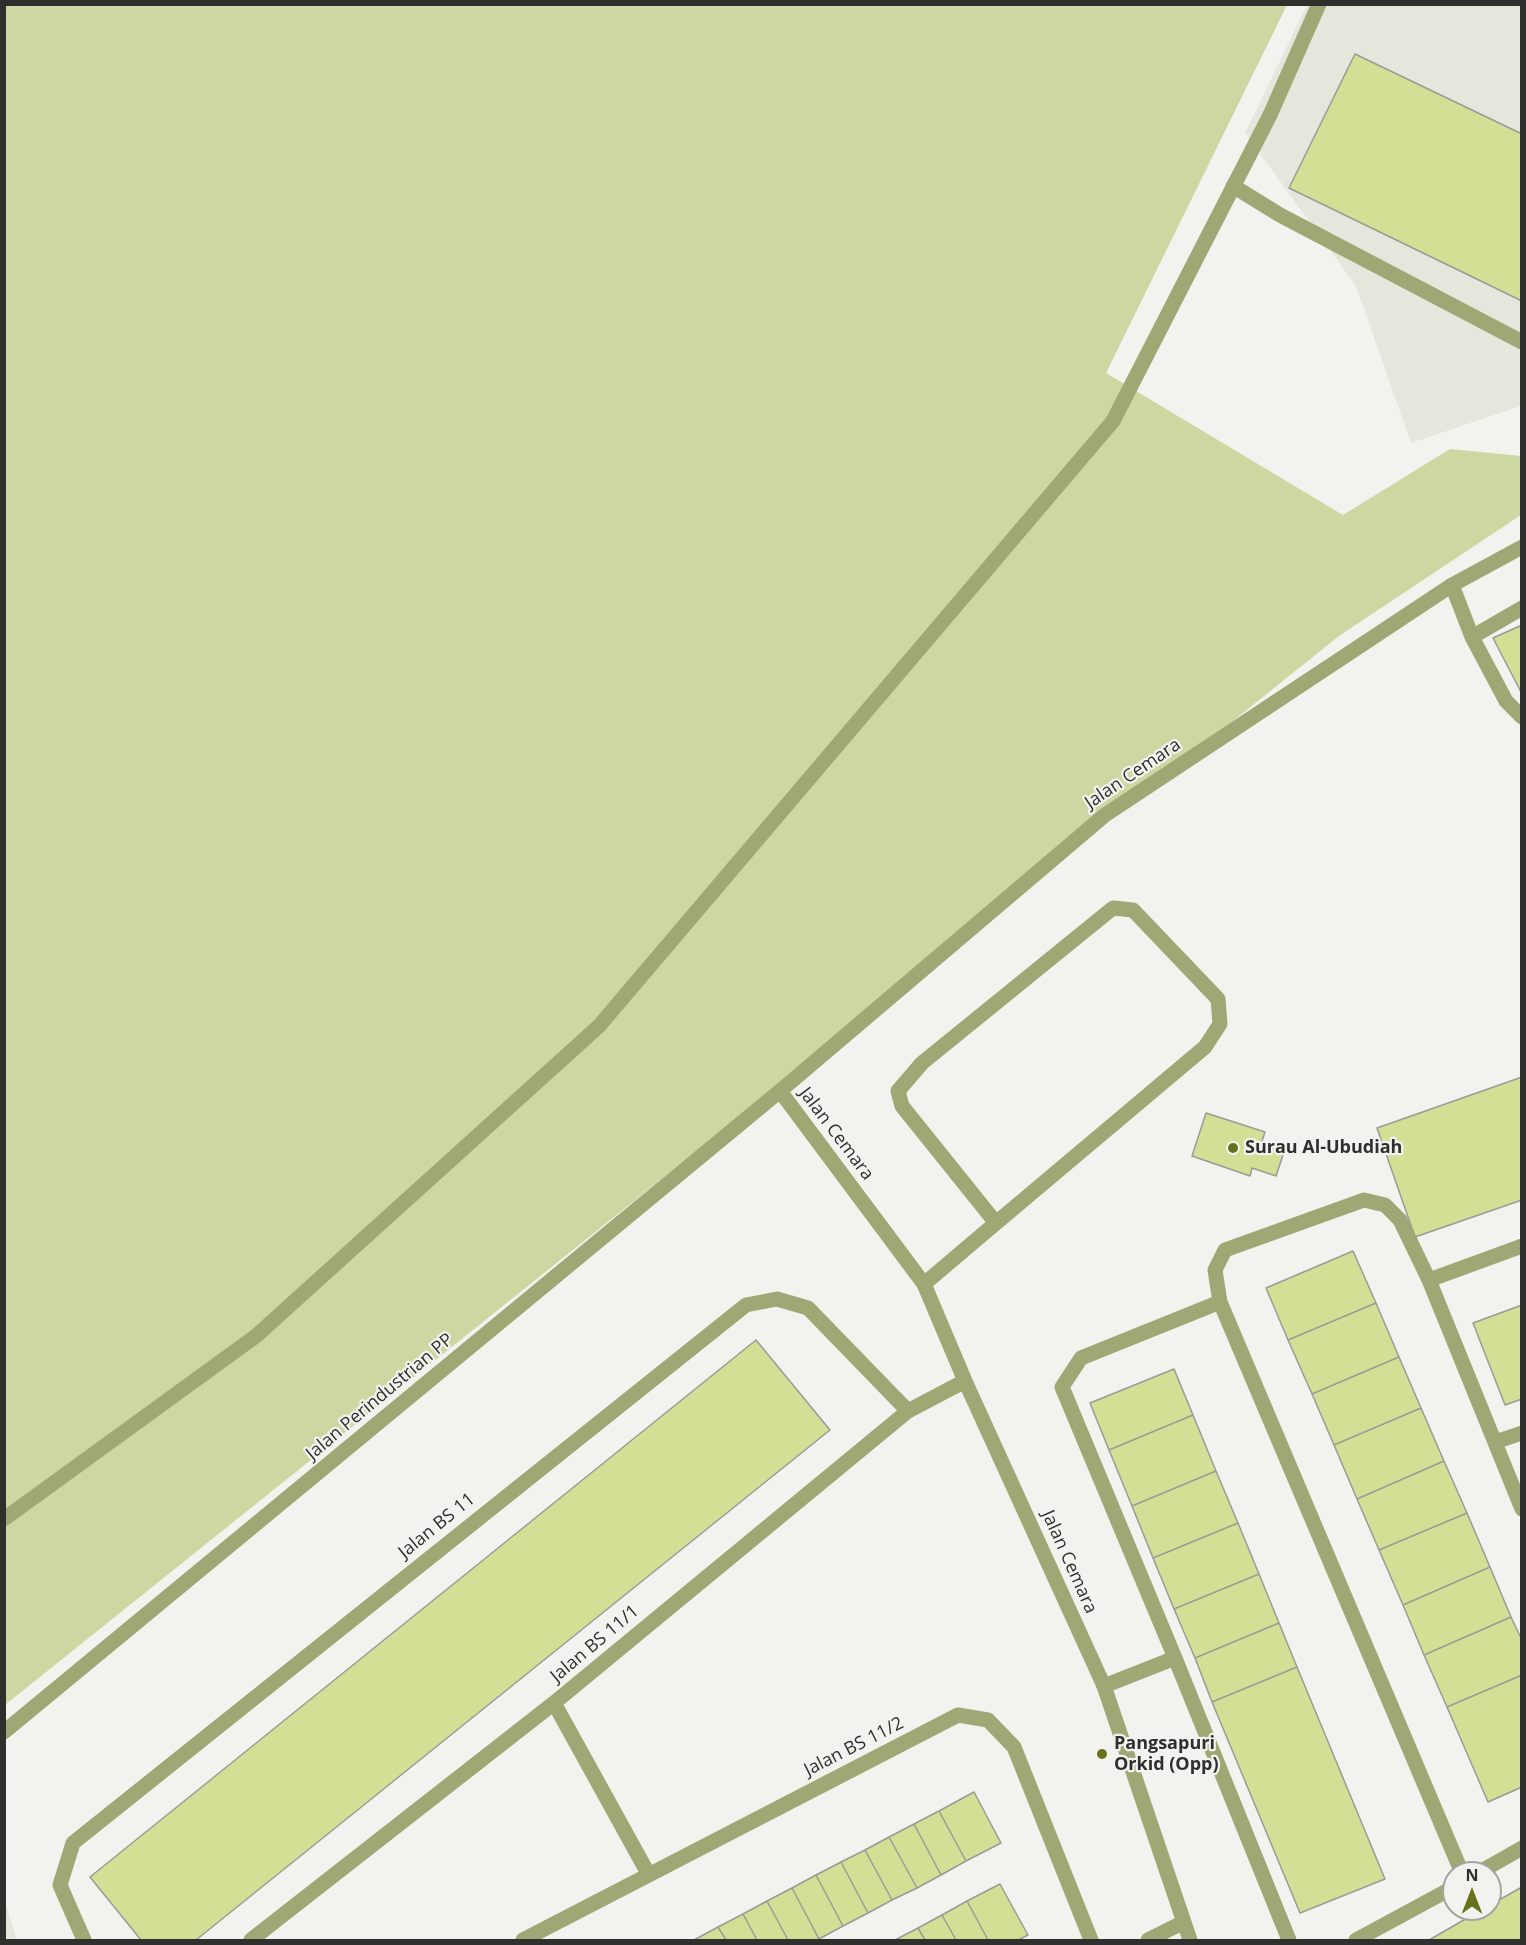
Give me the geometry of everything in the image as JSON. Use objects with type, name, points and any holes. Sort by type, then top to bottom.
[{"type":"street","points":[[4,1519],[256,1336],[599,1026],[1113,421],[1270,115],[1319,4]]},
{"type":"street","points":[[1233,186],[1280,216],[1521,342]]},
{"type":"street","name":"Jalan Cemara","points":[[1190,1941],[1104,1686],[965,1381],[924,1284],[780,1091],[1105,815],[1452,585],[1521,547]]},
{"type":"street","points":[[1452,585],[1472,637],[1506,701],[1521,717]]},
{"type":"street","points":[[1472,637],[1521,608]]},
{"type":"street","points":[[924,1284],[1205,1047],[1220,1024],[1218,999],[1133,909],[1113,908],[922,1064],[898,1091],[902,1106],[996,1223]]},
{"type":"street","name":"Jalan Perindustrian PP","points":[[4,1732],[780,1091]]},
{"type":"street","points":[[1457,1861],[1220,1302],[1215,1270],[1225,1250],[1364,1200],[1385,1205],[1400,1220],[1429,1280],[1521,1509]]},
{"type":"street","points":[[1429,1280],[1521,1246]]},
{"type":"street","name":"Jalan BS 11","points":[[84,1941],[60,1885],[73,1843],[746,1305],[777,1299],[807,1308],[908,1411]]},
{"type":"street","points":[[1220,1302],[1081,1358],[1062,1387],[1175,1658],[1289,1941]]},
{"type":"street","name":"Jalan BS 11/1","points":[[251,1941],[554,1703],[908,1411],[965,1381]]},
{"type":"street","points":[[1495,1442],[1521,1433]]},
{"type":"street","points":[[1104,1686],[1175,1658]]},
{"type":"street","points":[[554,1703],[649,1875]]},
{"type":"street","name":"Jalan BS 11/2","points":[[523,1941],[958,1715],[988,1720],[1014,1748],[1091,1941]]},
{"type":"street","points":[[1499,1861],[1521,1848]]},
{"type":"street","points":[[1356,1941],[1442,1894]]},
{"type":"street","points":[[1148,1941],[1184,1922]]},
{"type":"shaded area","points":[[1307,5],[1521,5],[1521,406],[1411,443],[1356,286],[1245,133]]},
{"type":"shaded area","points":[[5,1902],[17,1940],[5,1940]]},
{"type":"green space","points":[[5,5],[1287,5],[1106,373],[1343,515],[1450,449],[1521,456],[1521,515],[1339,636],[5,1705]]},
{"type":"building","points":[[1355,54],[1522,134],[1522,301],[1289,188]]},
{"type":"building","points":[[1522,625],[1522,694],[1493,638]]},
{"type":"building","points":[[1522,1077],[1522,1200],[1415,1237],[1377,1128]]},
{"type":"building","name":"Surau Al-Ubudiah","points":[[1206,1113],[1265,1132],[1261,1144],[1284,1152],[1276,1176],[1252,1168],[1250,1176],[1192,1156]]},
{"type":"building","points":[[1353,1251],[1376,1303],[1288,1340],[1266,1288]]},
{"type":"building","points":[[1376,1303],[1399,1357],[1312,1394],[1288,1340]]},
{"type":"building","points":[[1522,1305],[1522,1399],[1505,1405],[1473,1323]]},
{"type":"building","points":[[756,1340],[830,1430],[196,1940],[141,1940],[90,1877]]},
{"type":"building","points":[[1399,1357],[1421,1408],[1334,1445],[1312,1394]]},
{"type":"building","points":[[1174,1369],[1193,1415],[1109,1450],[1090,1403]]},
{"type":"building","points":[[1421,1408],[1444,1461],[1357,1499],[1334,1445]]},
{"type":"building","points":[[1193,1415],[1216,1471],[1132,1506],[1109,1450]]},
{"type":"building","points":[[1444,1461],[1467,1513],[1379,1550],[1357,1499]]},
{"type":"building","points":[[1216,1471],[1238,1523],[1153,1558],[1132,1506]]},
{"type":"building","points":[[1467,1513],[1490,1567],[1403,1605],[1379,1550]]},
{"type":"building","points":[[1238,1523],[1259,1574],[1174,1609],[1153,1558]]},
{"type":"building","points":[[1490,1567],[1511,1617],[1424,1655],[1403,1605]]},
{"type":"building","points":[[1259,1574],[1279,1623],[1195,1658],[1174,1609]]},
{"type":"building","points":[[1511,1617],[1522,1640],[1522,1675],[1447,1707],[1424,1655]]},
{"type":"building","points":[[1279,1623],[1297,1667],[1212,1702],[1195,1658]]},
{"type":"building","points":[[1297,1667],[1385,1879],[1300,1913],[1212,1702]]},
{"type":"building","points":[[1522,1675],[1522,1787],[1488,1802],[1447,1707]]},
{"type":"building","points":[[974,1792],[1001,1843],[966,1861],[939,1811]]},
{"type":"building","points":[[939,1811],[966,1861],[941,1875],[914,1824]]},
{"type":"building","points":[[914,1824],[941,1875],[917,1888],[889,1837]]},
{"type":"building","points":[[889,1837],[917,1888],[892,1900],[865,1850]]},
{"type":"building","points":[[865,1850],[892,1900],[868,1913],[841,1862]]},
{"type":"building","points":[[841,1862],[868,1913],[843,1926],[816,1875]]},
{"type":"building","points":[[816,1875],[843,1926],[819,1939],[792,1888]]},
{"type":"building","points":[[1000,1884],[1028,1935],[1018,1940],[988,1940],[967,1901]]},
{"type":"building","points":[[1522,1887],[1522,1940],[1429,1940],[1462,1921],[1502,1921],[1502,1898]]},
{"type":"building","points":[[792,1888],[819,1939],[788,1940],[767,1901]]},
{"type":"building","points":[[767,1901],[788,1940],[757,1940],[743,1914]]},
{"type":"building","points":[[967,1901],[988,1940],[956,1940],[942,1915]]},
{"type":"building","points":[[743,1914],[757,1940],[726,1940],[718,1927]]},
{"type":"building","points":[[942,1915],[956,1940],[925,1940],[918,1928]]},
{"type":"building","points":[[718,1927],[726,1940],[694,1940]]},
{"type":"building","points":[[918,1928],[925,1940],[895,1940]]},
{"type":"place","name":"Surau Al-Ubudiah","points":[[1233,1148]]},
{"type":"place","name":"Pangsapuri Orkid (Opp)","points":[[1102,1754]]}]
